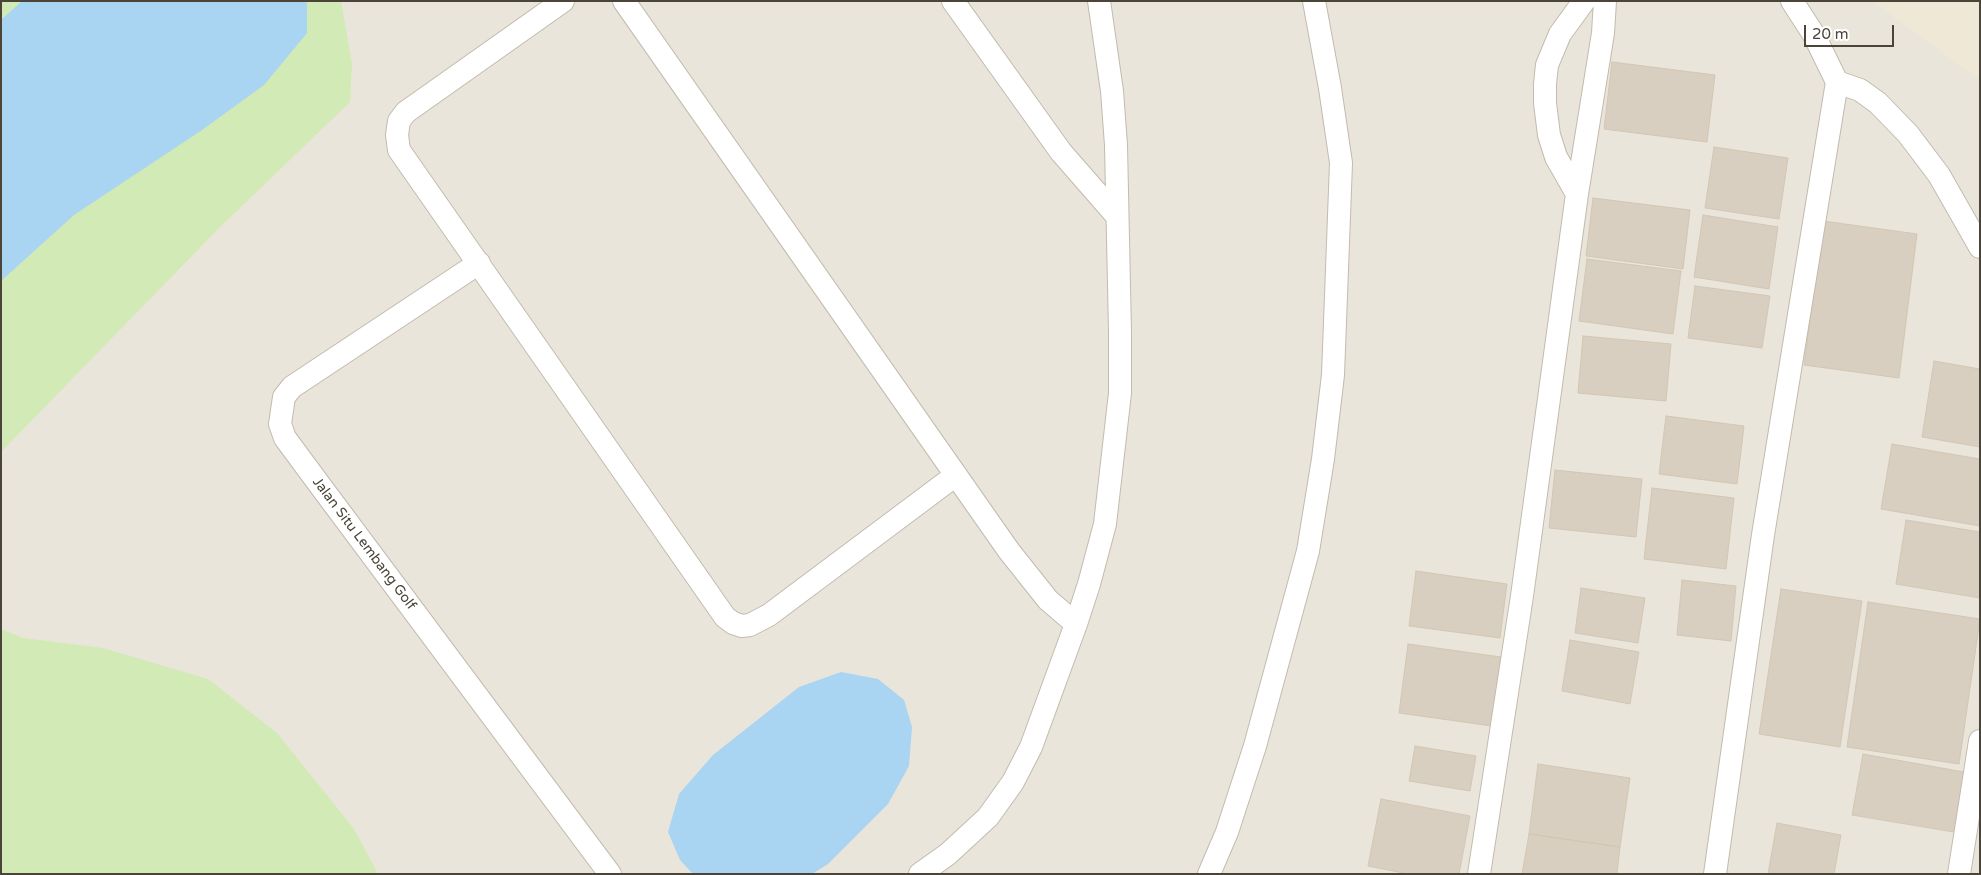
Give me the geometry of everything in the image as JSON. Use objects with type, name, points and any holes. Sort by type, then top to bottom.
[{"type":"street","points":[[563,1],[406,112],[399,121],[397,135],[399,150],[725,617],[732,623],[742,626],[750,625],[769,615],[956,475]]},
{"type":"street","points":[[624,1],[1009,551],[1042,593],[1076,624]]},
{"type":"street","points":[[953,1],[1060,152],[1116,216]]},
{"type":"street","points":[[920,874],[948,854],[988,817],[1013,782],[1031,747],[1076,624],[1105,524],[1118,411],[1120,332],[1116,216],[1116,146],[1112,91],[1099,1]]},
{"type":"street","points":[[1209,874],[1227,832],[1255,746],[1308,551],[1323,459],[1333,375],[1341,164],[1330,88],[1314,1]]},
{"type":"street","points":[[1577,194],[1556,157],[1549,135],[1545,84],[1547,65],[1560,34],[1584,1]]},
{"type":"street","points":[[1479,874],[1522,596],[1577,194],[1602,41],[1605,1]]},
{"type":"street","points":[[1714,874],[1763,535],[1838,82],[1814,35],[1792,1]]},
{"type":"street","points":[[1838,82],[1860,90],[1878,103],[1908,134],[1939,175],[1980,247]]},
{"type":"street","name":"Jalan Situ Lembang Golf","points":[[479,263],[292,387],[284,397],[280,424],[285,438],[610,874]]},
{"type":"street","points":[[1959,874],[1980,741]]},
{"type":"shaded area","points":[[1,1],[1980,1],[1980,874],[1,874]]},
{"type":"shaded area","points":[[1872,1],[1980,1],[1980,80]]},
{"type":"green space","points":[[1,1],[341,1],[352,64],[350,102],[219,228],[1,452]]},
{"type":"green space","points":[[1,629],[23,638],[103,648],[208,679],[277,733],[354,829],[378,874],[1,874]]},
{"type":"water","points":[[22,1],[307,1],[307,33],[264,85],[202,130],[74,215],[1,281],[1,20]]},
{"type":"water","points":[[841,672],[878,679],[904,700],[912,727],[909,766],[888,804],[828,864],[812,874],[693,874],[680,860],[668,832],[679,794],[713,755],[799,687]]},
{"type":"building","points":[[1612,62],[1715,75],[1707,142],[1604,129]]},
{"type":"building","points":[[1714,147],[1788,158],[1779,219],[1705,208]]},
{"type":"building","points":[[1593,198],[1690,210],[1683,269],[1586,256]]},
{"type":"building","points":[[1703,215],[1778,227],[1769,289],[1694,277]]},
{"type":"building","points":[[1823,221],[1917,234],[1899,378],[1804,365]]},
{"type":"building","points":[[1587,259],[1681,271],[1673,334],[1579,321]]},
{"type":"building","points":[[1695,286],[1770,296],[1762,348],[1688,338]]},
{"type":"building","points":[[1583,336],[1671,344],[1666,401],[1578,393]]},
{"type":"building","points":[[1934,361],[1980,369],[1980,447],[1922,437]]},
{"type":"building","points":[[1666,416],[1744,426],[1737,484],[1659,474]]},
{"type":"building","points":[[1892,444],[1980,459],[1980,526],[1881,509]]},
{"type":"building","points":[[1555,470],[1642,479],[1636,537],[1549,528]]},
{"type":"building","points":[[1652,488],[1734,498],[1726,569],[1644,559]]},
{"type":"building","points":[[1906,520],[1980,532],[1980,598],[1896,584]]},
{"type":"building","points":[[1416,571],[1507,584],[1500,638],[1409,626]]},
{"type":"building","points":[[1682,580],[1736,586],[1731,641],[1677,635]]},
{"type":"building","points":[[1581,588],[1645,598],[1638,643],[1575,633]]},
{"type":"building","points":[[1781,589],[1862,601],[1840,747],[1759,734]]},
{"type":"building","points":[[1868,602],[1980,619],[1959,764],[1847,747]]},
{"type":"building","points":[[1570,640],[1639,652],[1630,704],[1562,691]]},
{"type":"building","points":[[1408,644],[1501,657],[1492,726],[1399,713]]},
{"type":"building","points":[[1415,746],[1476,756],[1470,791],[1409,781]]},
{"type":"building","points":[[1863,754],[1964,772],[1954,832],[1852,815]]},
{"type":"building","points":[[1538,764],[1630,778],[1620,847],[1529,834]]},
{"type":"building","points":[[1381,799],[1470,816],[1459,874],[1408,874],[1368,866]]},
{"type":"building","points":[[1777,823],[1841,835],[1834,874],[1768,874]]},
{"type":"building","points":[[1529,834],[1620,847],[1617,874],[1522,874]]}]
